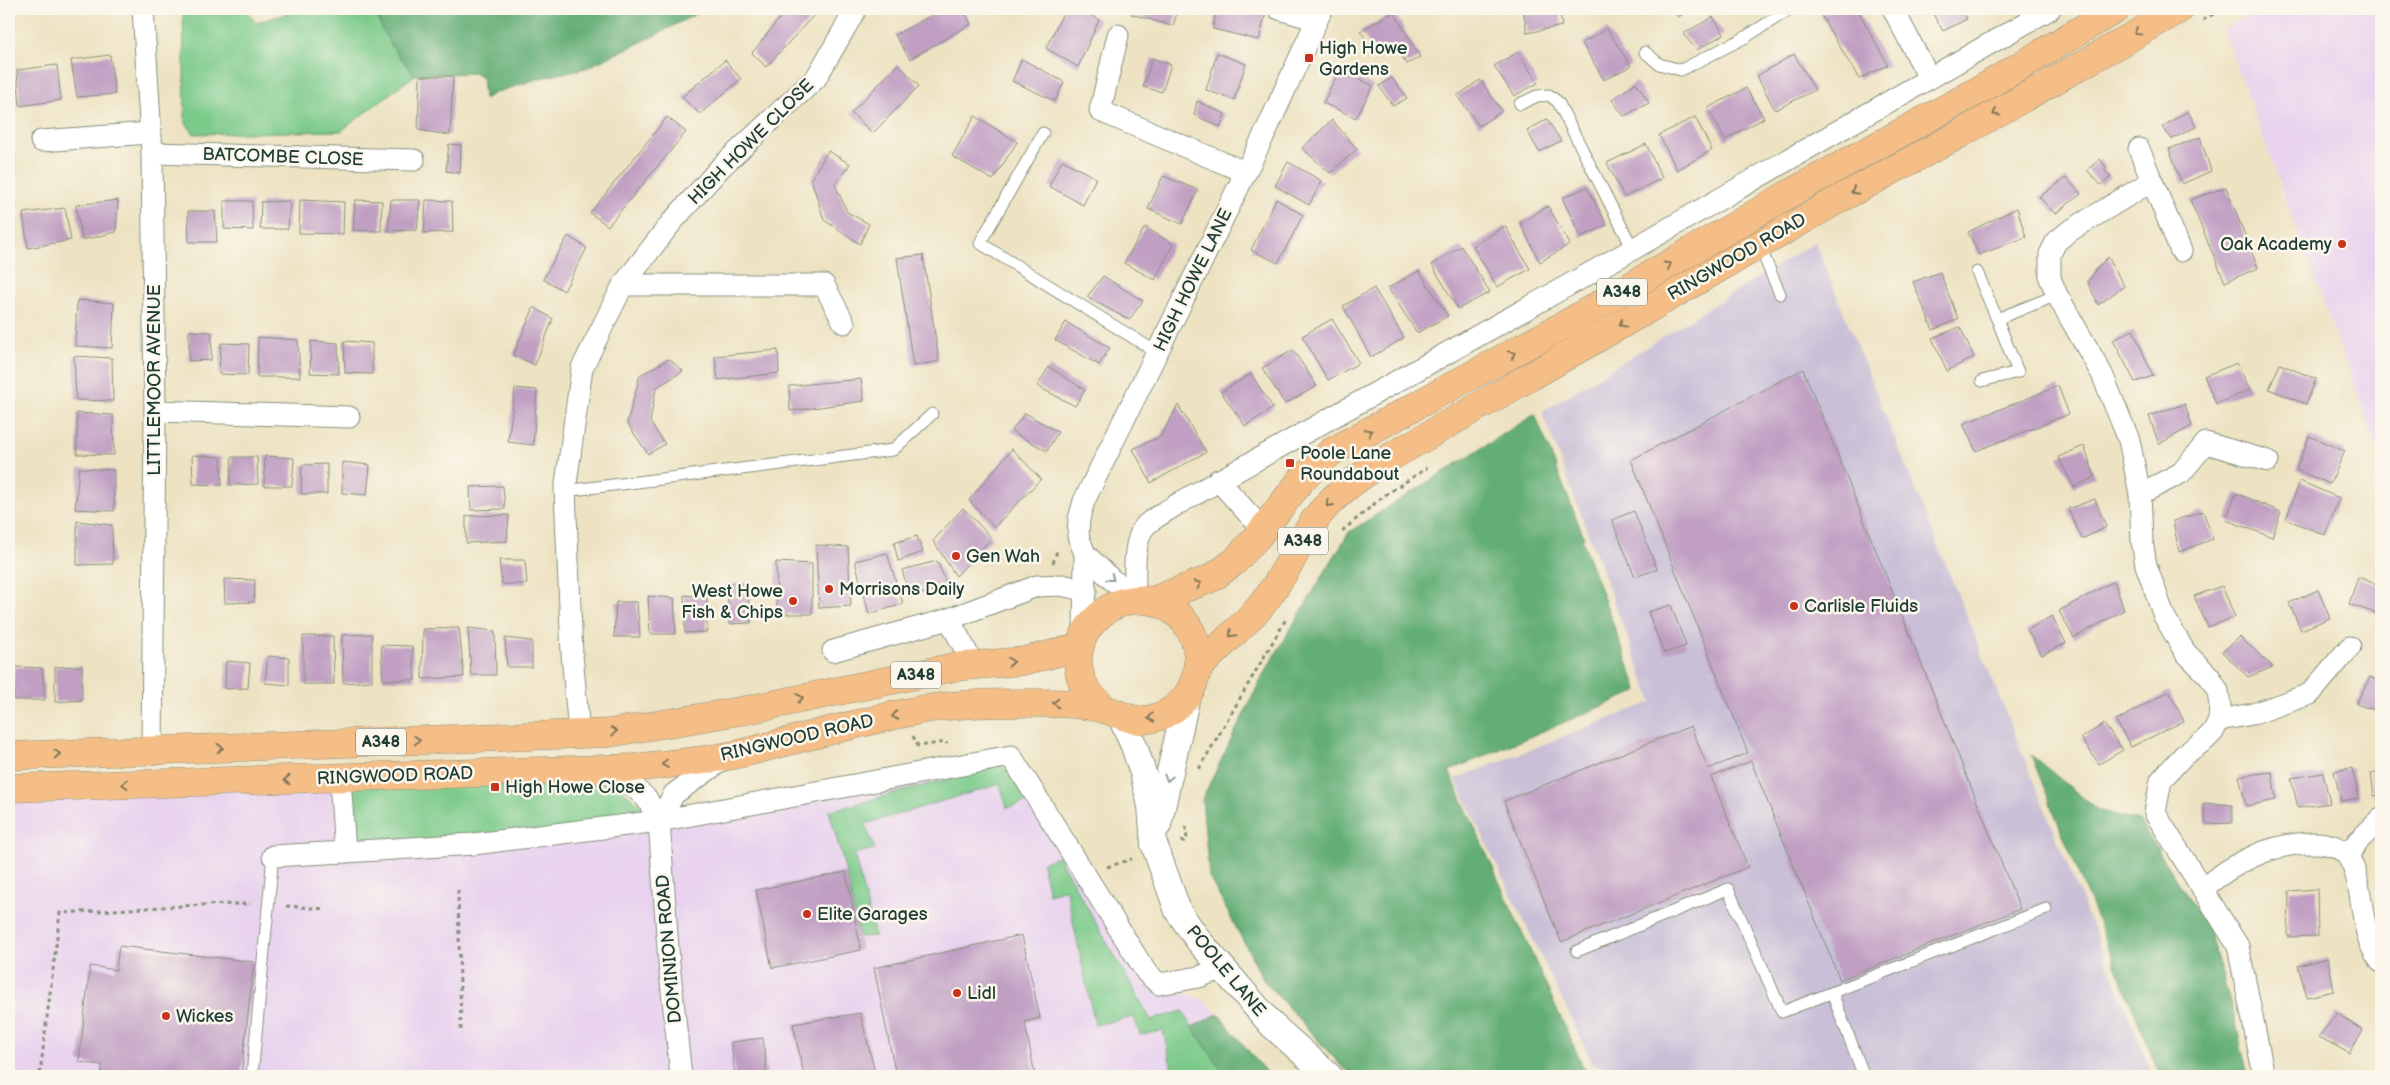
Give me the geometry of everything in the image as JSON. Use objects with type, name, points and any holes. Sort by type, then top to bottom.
[{"type":"highway","name":"RINGWOOD ROAD","points":[[1142,598],[1212,578],[1234,562],[1263,530],[1302,479],[1331,452],[1566,324],[1796,190],[1983,88],[2116,9]]},
{"type":"highway","name":"RINGWOOD ROAD","points":[[1199,667],[1259,607],[1313,523],[1330,502],[1351,483],[1425,436],[1759,245],[2188,16]]},
{"type":"highway","points":[[1142,598],[1169,608],[1182,618],[1193,632],[1198,649],[1199,667],[1195,682],[1187,696],[1174,709],[1157,717],[1139,720],[1113,713],[1092,697],[1083,682],[1079,665],[1082,640],[1093,620],[1106,609],[1122,602],[1142,598]]},
{"type":"highway","name":"RINGWOOD ROAD","points":[[9,756],[609,733],[752,709],[974,664],[1024,661],[1082,640]]},
{"type":"highway","name":"RINGWOOD ROAD","points":[[9,788],[634,768],[729,756],[923,710],[978,704],[1068,703],[1113,713]]},
{"type":"street","name":"LITTLEMOOR AVENUE","points":[[143,9],[151,143],[155,411],[152,751]]},
{"type":"street","name":"HIGH HOWE CLOSE","points":[[579,734],[572,654],[565,491],[582,368],[623,285],[670,223],[720,168],[816,78],[856,9]]},
{"type":"street","points":[[1278,9],[1320,14]]},
{"type":"street","points":[[1893,9],[1929,78]]},
{"type":"street","points":[[1142,598],[1134,562],[1146,525],[1218,480],[1633,250],[2050,9]]},
{"type":"street","name":"HIGH HOWE LANE","points":[[1082,640],[1086,591],[1085,554],[1078,536],[1079,519],[1098,470],[1158,353],[1320,14]]},
{"type":"street","points":[[1118,35],[1100,111],[1245,172]]},
{"type":"street","name":"BATCOMBE CLOSE","points":[[41,140],[151,143],[414,160]]},
{"type":"street","points":[[2139,149],[2182,251]]},
{"type":"street","points":[[2152,181],[2068,232],[2056,242],[2050,254],[2050,278],[2102,374],[2129,440],[2140,494],[2142,541],[2154,591],[2175,637],[2185,652],[2209,676],[2218,692],[2219,720],[2205,740],[2184,755],[2160,780],[2155,813],[2238,946],[2264,1076]]},
{"type":"street","points":[[623,285],[824,285],[844,323]]},
{"type":"street","points":[[155,411],[350,417]]},
{"type":"street","points":[[2140,494],[2181,472],[2206,442],[2268,461]]},
{"type":"street","points":[[1218,480],[1263,530]]},
{"type":"street","points":[[1085,554],[1112,580],[1142,598]]},
{"type":"street","points":[[833,651],[949,619],[1037,586],[1062,585],[1086,591]]},
{"type":"street","points":[[949,619],[974,664]]},
{"type":"street","points":[[2219,720],[2253,714],[2310,694],[2350,647]]},
{"type":"street","points":[[1144,852],[1187,696]]},
{"type":"street","name":"POOLE LANE","points":[[1113,713],[1134,746],[1151,806],[1144,852],[1178,911],[1223,968],[1272,1025],[1329,1076]]},
{"type":"street","points":[[659,821],[674,794],[729,756]]},
{"type":"street","points":[[273,856],[474,844],[659,821],[1011,756],[1146,972],[1159,984],[1199,977],[1223,968]]},
{"type":"street","points":[[598,769],[630,783],[647,799],[659,821]]},
{"type":"street","points":[[340,778],[345,852]]},
{"type":"street","points":[[2348,856],[2358,841],[2381,819]]},
{"type":"street","name":"DOMINION ROAD","points":[[659,821],[669,963],[681,1076]]},
{"type":"street","points":[[2202,888],[2220,874],[2254,856],[2300,843],[2325,843],[2342,850],[2348,856],[2353,868],[2371,947],[2381,962]]},
{"type":"lane","points":[[1645,52],[1659,64],[1681,70],[1744,38],[1790,9]]},
{"type":"lane","points":[[1520,104],[1537,96],[1549,95],[1558,102],[1633,250]]},
{"type":"lane","points":[[1043,133],[980,243],[1158,353]]},
{"type":"lane","points":[[1759,245],[1780,294]]},
{"type":"lane","points":[[1977,272],[1998,319],[2018,372],[1982,381]]},
{"type":"lane","points":[[1998,319],[2057,294]]},
{"type":"lane","points":[[565,491],[893,450],[932,414]]},
{"type":"lane","points":[[252,1076],[267,903],[273,856]]},
{"type":"lane","points":[[1577,951],[1728,889],[1782,1012],[2046,909]]},
{"type":"lane","points":[[1832,992],[1864,1076]]},
{"type":"path","points":[[2188,16],[2222,9]]},
{"type":"path","points":[[1338,534],[1385,496],[1434,464]]},
{"type":"path","points":[[1037,586],[1052,564],[1064,529],[1079,519]]},
{"type":"path","points":[[1197,775],[1200,766],[1288,616]]},
{"type":"path","points":[[1187,819],[1185,828],[1187,840]]},
{"type":"path","points":[[1085,874],[1144,852]]},
{"type":"path","points":[[458,890],[461,1034]]},
{"type":"path","points":[[40,1074],[60,913],[168,908],[204,904],[267,903],[325,910]]},
{"type":"shaded area","name":"Oak Academy","points":[[2255,9],[2381,9],[2381,458],[2224,31]]},
{"type":"shaded area","points":[[1815,242],[2153,1076],[1687,1076],[1594,1066],[1455,779],[1652,702],[1542,412]]},
{"type":"shaded area","points":[[1011,756],[1159,984],[1204,1000],[1218,1014],[1192,1027],[1226,1076],[9,1076],[9,788],[340,778],[474,844]]},
{"type":"green space","points":[[183,9],[245,9],[256,23],[302,9],[377,9],[381,26],[386,35],[397,53],[415,75],[341,131],[194,134],[185,122]]},
{"type":"green space","points":[[377,9],[705,9],[658,34],[586,68],[537,79],[495,93],[484,99],[482,77],[476,73],[415,75],[385,35]]},
{"type":"green space","points":[[1535,414],[1584,538],[1582,540],[1638,691],[1449,771],[1584,1069],[1601,1076],[1359,1076],[1344,1069],[1265,982],[1209,877],[1202,799],[1264,673],[1349,532]]},
{"type":"green space","points":[[2031,755],[2098,810],[2139,821],[2208,928],[2233,1011],[2248,1076],[2160,1076]]},
{"type":"green space","points":[[1000,765],[1013,776],[1027,802],[1007,808],[1000,784],[865,824],[875,849],[854,854],[875,936],[859,937],[846,872],[829,811]]},
{"type":"green space","points":[[598,769],[659,821],[345,852],[340,778]]},
{"type":"green space","points":[[1058,856],[1151,1020],[1183,1011],[1192,1027],[1218,1014],[1269,1076],[1153,1076],[1172,1070],[1163,1031],[1140,1035],[1134,1017],[1095,1025],[1066,889],[1049,894],[1042,863]]},
{"type":"green space","points":[[1218,1014],[1269,1076],[1226,1076],[1192,1027]]},
{"type":"building","points":[[787,9],[808,9],[814,15],[766,67],[752,53]]},
{"type":"building","points":[[943,9],[963,9],[971,24],[910,59],[895,35]]},
{"type":"building","points":[[1065,9],[1081,9],[1099,20],[1078,67],[1046,48]]},
{"type":"building","points":[[1132,9],[1178,9],[1173,26],[1131,14]]},
{"type":"building","points":[[1216,9],[1249,9],[1266,13],[1259,40],[1213,29]]},
{"type":"building","points":[[1523,9],[1559,9],[1562,26],[1527,33]]},
{"type":"building","points":[[1671,9],[1692,9],[1678,17]]},
{"type":"building","points":[[1836,9],[1857,9],[1888,65],[1859,79],[1821,15]]},
{"type":"building","points":[[1930,9],[1962,9],[1967,19],[1943,31]]},
{"type":"building","points":[[1394,12],[1420,57],[1407,64],[1395,47],[1379,56],[1360,31]]},
{"type":"building","points":[[1713,17],[1724,34],[1697,50],[1683,34]]},
{"type":"building","points":[[1607,29],[1631,66],[1604,80],[1582,43]]},
{"type":"building","points":[[1518,52],[1538,83],[1514,96],[1494,66]]},
{"type":"building","points":[[1217,53],[1246,64],[1234,100],[1206,90]]},
{"type":"building","points":[[1794,54],[1815,90],[1775,110],[1757,76]]},
{"type":"building","points":[[110,55],[115,94],[77,97],[71,60]]},
{"type":"building","points":[[1152,58],[1171,65],[1162,92],[1143,87]]},
{"type":"building","points":[[1022,59],[1064,82],[1055,101],[1012,81]]},
{"type":"building","points":[[725,60],[741,79],[700,114],[682,97]]},
{"type":"building","points":[[898,64],[919,86],[873,133],[851,113]]},
{"type":"building","points":[[57,65],[61,100],[20,106],[17,70]]},
{"type":"building","points":[[1340,69],[1373,86],[1356,118],[1323,103]]},
{"type":"building","points":[[420,76],[453,76],[450,135],[418,130]]},
{"type":"building","points":[[1392,78],[1407,98],[1393,106],[1379,86]]},
{"type":"building","points":[[1480,80],[1502,111],[1479,126],[1457,96]]},
{"type":"building","points":[[1636,82],[1649,103],[1624,116],[1612,100]]},
{"type":"building","points":[[1746,88],[1764,118],[1725,140],[1708,108]]},
{"type":"building","points":[[1197,101],[1225,114],[1220,127],[1194,115]]},
{"type":"building","points":[[2188,111],[2196,127],[2172,139],[2162,127]]},
{"type":"building","points":[[975,116],[1017,142],[993,180],[952,156]]},
{"type":"building","points":[[667,117],[686,132],[608,226],[590,213]]},
{"type":"building","points":[[1695,117],[1712,150],[1677,170],[1659,135]]},
{"type":"building","points":[[1547,119],[1561,141],[1539,152],[1527,131]]},
{"type":"building","points":[[1332,120],[1357,149],[1330,173],[1302,148]]},
{"type":"building","points":[[2200,137],[2211,171],[2182,184],[2169,149]]},
{"type":"building","points":[[449,144],[461,145],[460,173],[446,171]]},
{"type":"building","points":[[1646,144],[1662,178],[1624,197],[1607,163]]},
{"type":"building","points":[[828,151],[850,164],[835,184],[847,212],[869,224],[860,244],[824,220],[811,179]]},
{"type":"building","points":[[2100,159],[2106,167],[2104,169],[2111,177],[2101,185],[2087,170]]},
{"type":"building","points":[[1062,160],[1096,178],[1083,205],[1049,186]]},
{"type":"building","points":[[1288,162],[1322,181],[1309,205],[1275,186]]},
{"type":"building","points":[[1163,176],[1198,190],[1182,224],[1148,209]]},
{"type":"building","points":[[2066,178],[2081,194],[2055,214],[2039,197]]},
{"type":"building","points":[[1587,187],[1607,225],[1581,237],[1562,198]]},
{"type":"building","points":[[2226,187],[2258,268],[2225,282],[2190,200]]},
{"type":"building","points":[[1276,199],[1303,215],[1278,263],[1251,250]]},
{"type":"building","points":[[118,200],[116,232],[82,240],[76,205]]},
{"type":"building","points":[[300,200],[344,202],[343,234],[299,233]]},
{"type":"building","points":[[355,200],[382,201],[381,231],[353,230]]},
{"type":"building","points":[[391,200],[420,200],[417,230],[388,231]]},
{"type":"building","points":[[426,200],[452,201],[453,232],[424,233]]},
{"type":"building","points":[[224,201],[252,201],[253,230],[224,229]]},
{"type":"building","points":[[290,201],[288,229],[260,229],[261,202]]},
{"type":"building","points":[[1548,206],[1570,244],[1540,262],[1520,223]]},
{"type":"building","points":[[65,208],[71,240],[28,248],[23,213]]},
{"type":"building","points":[[2017,208],[2026,237],[1979,255],[1968,232]]},
{"type":"building","points":[[188,211],[215,211],[217,242],[189,242]]},
{"type":"building","points":[[1505,226],[1530,269],[1497,287],[1473,246]]},
{"type":"building","points":[[1145,227],[1173,244],[1155,280],[1124,263]]},
{"type":"building","points":[[568,236],[587,248],[564,291],[543,279]]},
{"type":"building","points":[[1461,246],[1490,292],[1458,309],[1432,265]]},
{"type":"building","points":[[923,255],[939,361],[913,366],[897,258]]},
{"type":"building","points":[[2108,257],[2124,286],[2098,305],[2088,282],[2096,269]]},
{"type":"building","points":[[1419,271],[1448,316],[1417,333],[1388,288]]},
{"type":"building","points":[[1940,272],[1958,319],[1933,330],[1913,282]]},
{"type":"building","points":[[1103,276],[1143,301],[1129,320],[1087,297]]},
{"type":"building","points":[[1374,288],[1404,338],[1371,357],[1343,306]]},
{"type":"building","points":[[77,300],[114,303],[112,348],[75,346]]},
{"type":"building","points":[[534,307],[553,319],[535,365],[513,355]]},
{"type":"building","points":[[1332,319],[1359,363],[1328,380],[1302,336]]},
{"type":"building","points":[[1066,322],[1110,348],[1099,365],[1055,340]]},
{"type":"building","points":[[1960,327],[1974,357],[1947,371],[1932,338]]},
{"type":"building","points":[[2133,330],[2153,376],[2135,382],[2113,340]]},
{"type":"building","points":[[189,331],[212,332],[211,360],[189,361]]},
{"type":"building","points":[[258,337],[298,340],[300,377],[257,377]]},
{"type":"building","points":[[311,341],[338,343],[339,374],[310,373]]},
{"type":"building","points":[[344,341],[372,343],[372,374],[345,373]]},
{"type":"building","points":[[221,343],[249,344],[248,375],[219,374]]},
{"type":"building","points":[[778,350],[779,373],[718,380],[715,356]]},
{"type":"building","points":[[1293,350],[1317,386],[1285,404],[1262,368]]},
{"type":"building","points":[[74,356],[112,358],[113,401],[76,400]]},
{"type":"building","points":[[669,359],[683,371],[656,388],[650,422],[665,444],[648,454],[627,423],[640,375]]},
{"type":"building","points":[[2237,363],[2250,390],[2216,404],[2204,376]]},
{"type":"building","points":[[2280,364],[2316,379],[2306,404],[2269,389]]},
{"type":"building","points":[[1049,367],[1085,390],[1075,406],[1037,386]]},
{"type":"building","name":"Carlisle Fluids","points":[[1803,369],[2020,909],[1840,980],[1751,761],[1711,777],[1748,867],[1561,942],[1504,801],[1691,726],[1708,769],[1748,753],[1631,460]]},
{"type":"building","points":[[1251,374],[1273,408],[1245,426],[1221,392]]},
{"type":"building","points":[[861,379],[864,401],[790,411],[789,386]]},
{"type":"building","points":[[2058,386],[2069,414],[1976,451],[1963,424]]},
{"type":"building","points":[[515,388],[537,390],[533,445],[508,442]]},
{"type":"building","points":[[2185,404],[2192,426],[2159,444],[2149,416]]},
{"type":"building","points":[[1178,405],[1206,452],[1151,483],[1133,449],[1161,436]]},
{"type":"building","points":[[77,413],[113,415],[114,455],[77,454]]},
{"type":"building","points":[[1025,413],[1058,432],[1047,451],[1011,431]]},
{"type":"building","points":[[2309,436],[2345,451],[2330,484],[2296,470]]},
{"type":"building","points":[[2084,446],[2095,477],[2074,487],[2058,457]]},
{"type":"building","points":[[1012,449],[1041,479],[994,527],[969,500]]},
{"type":"building","points":[[192,455],[221,457],[222,485],[193,484]]},
{"type":"building","points":[[265,456],[294,458],[292,486],[264,486]]},
{"type":"building","points":[[232,457],[257,457],[258,484],[230,485]]},
{"type":"building","points":[[342,462],[370,465],[367,495],[342,493]]},
{"type":"building","points":[[327,464],[327,494],[301,494],[302,465]]},
{"type":"building","points":[[79,468],[114,470],[114,511],[75,509]]},
{"type":"building","points":[[2300,481],[2339,498],[2325,535],[2286,519]]},
{"type":"building","points":[[503,486],[505,509],[471,510],[470,487]]},
{"type":"building","points":[[2236,493],[2281,512],[2272,537],[2226,520]]},
{"type":"building","points":[[2095,499],[2106,527],[2082,539],[2068,509]]},
{"type":"building","points":[[963,508],[992,538],[956,576],[933,541]]},
{"type":"building","points":[[1634,511],[1657,569],[1635,577],[1612,520]]},
{"type":"building","points":[[2203,511],[2213,539],[2179,552],[2173,521]]},
{"type":"building","points":[[509,515],[507,541],[466,543],[466,516]]},
{"type":"building","points":[[77,521],[112,525],[113,564],[77,565]]},
{"type":"building","points":[[917,536],[923,552],[898,561],[894,543]]},
{"type":"building","points":[[816,545],[848,547],[851,606],[819,608]]},
{"type":"building","points":[[887,553],[903,604],[869,614],[855,561]]},
{"type":"building","points":[[499,560],[525,560],[527,584],[502,584]]},
{"type":"building","points":[[937,561],[948,587],[910,597],[902,570]]},
{"type":"building","points":[[776,562],[812,564],[812,614],[777,614]]},
{"type":"building","points":[[2358,577],[2381,586],[2381,615],[2349,604]]},
{"type":"building","points":[[224,579],[255,580],[254,602],[225,603]]},
{"type":"building","points":[[2114,581],[2124,610],[2074,638],[2059,611]]},
{"type":"building","points":[[747,583],[751,623],[729,624],[727,584]]},
{"type":"building","points":[[2222,586],[2235,617],[2208,627],[2194,596]]},
{"type":"building","points":[[2318,590],[2330,618],[2301,630],[2289,603]]},
{"type":"building","points":[[684,595],[707,597],[707,632],[685,633]]},
{"type":"building","points":[[648,596],[674,598],[676,634],[650,634]]},
{"type":"building","points":[[616,602],[637,602],[640,637],[614,637]]},
{"type":"building","points":[[1671,605],[1686,646],[1664,653],[1648,612]]},
{"type":"building","points":[[2052,616],[2066,643],[2042,655],[2027,630]]},
{"type":"building","points":[[459,628],[464,677],[422,679],[423,629]]},
{"type":"building","points":[[468,628],[495,631],[496,675],[471,675]]},
{"type":"building","points":[[372,634],[372,681],[343,683],[342,635]]},
{"type":"building","points":[[303,636],[333,636],[334,684],[303,684]]},
{"type":"building","points":[[2240,637],[2273,667],[2248,677],[2222,652]]},
{"type":"building","points":[[505,638],[532,641],[532,667],[507,667]]},
{"type":"building","points":[[381,645],[412,646],[415,680],[383,680]]},
{"type":"building","points":[[268,656],[289,658],[289,685],[265,683]]},
{"type":"building","points":[[226,661],[250,663],[248,688],[225,689]]},
{"type":"building","points":[[82,666],[82,700],[55,702],[55,667]]},
{"type":"building","points":[[14,667],[42,668],[45,700],[14,700]]},
{"type":"building","points":[[2370,677],[2381,682],[2381,712],[2356,704]]},
{"type":"building","points":[[2169,691],[2184,721],[2131,747],[2116,721]]},
{"type":"building","points":[[2104,724],[2123,750],[2099,764],[2081,738]]},
{"type":"building","points":[[2352,768],[2359,798],[2341,801],[2334,771]]},
{"type":"building","points":[[2381,771],[2381,795],[2374,796],[2371,773]]},
{"type":"building","points":[[2272,772],[2276,800],[2246,806],[2239,776]]},
{"type":"building","points":[[2323,773],[2330,803],[2298,808],[2291,778]]},
{"type":"building","points":[[2203,803],[2232,805],[2232,823],[2206,824]]},
{"type":"building","name":"Elite Garages","points":[[846,872],[861,950],[772,968],[756,890]]},
{"type":"building","points":[[2317,889],[2318,936],[2288,937],[2289,891]]},
{"type":"building","name":"Lidl","points":[[1022,935],[1040,1018],[1025,1022],[1035,1076],[896,1076],[874,968]]},
{"type":"building","name":"Wickes","points":[[119,946],[254,962],[241,1076],[101,1076],[102,1065],[79,1062],[90,966],[116,970]]},
{"type":"building","points":[[2328,958],[2334,991],[2307,997],[2298,966]]},
{"type":"building","points":[[860,1013],[876,1076],[804,1076],[793,1024]]},
{"type":"building","points":[[2337,1013],[2363,1031],[2349,1053],[2319,1037]]},
{"type":"building","points":[[763,1038],[767,1076],[735,1076],[731,1042]]},
{"type":"place","name":"High Howe Gardens","points":[[1309,58]]},
{"type":"place","name":"Oak Academy","points":[[2342,244]]},
{"type":"place","name":"Poole Lane Roundabout","points":[[1290,463]]},
{"type":"place","name":"Gen Wah","points":[[956,556]]},
{"type":"place","name":"Morrisons Daily","points":[[829,589]]},
{"type":"place","name":"West Howe Fish & Chips","points":[[793,601]]},
{"type":"place","name":"Carlisle Fluids","points":[[1794,606]]},
{"type":"place","name":"High Howe Close","points":[[495,787]]},
{"type":"place","name":"Elite Garages","points":[[807,914]]},
{"type":"place","name":"Lidl","points":[[957,993]]},
{"type":"place","name":"Wickes","points":[[166,1016]]}]
